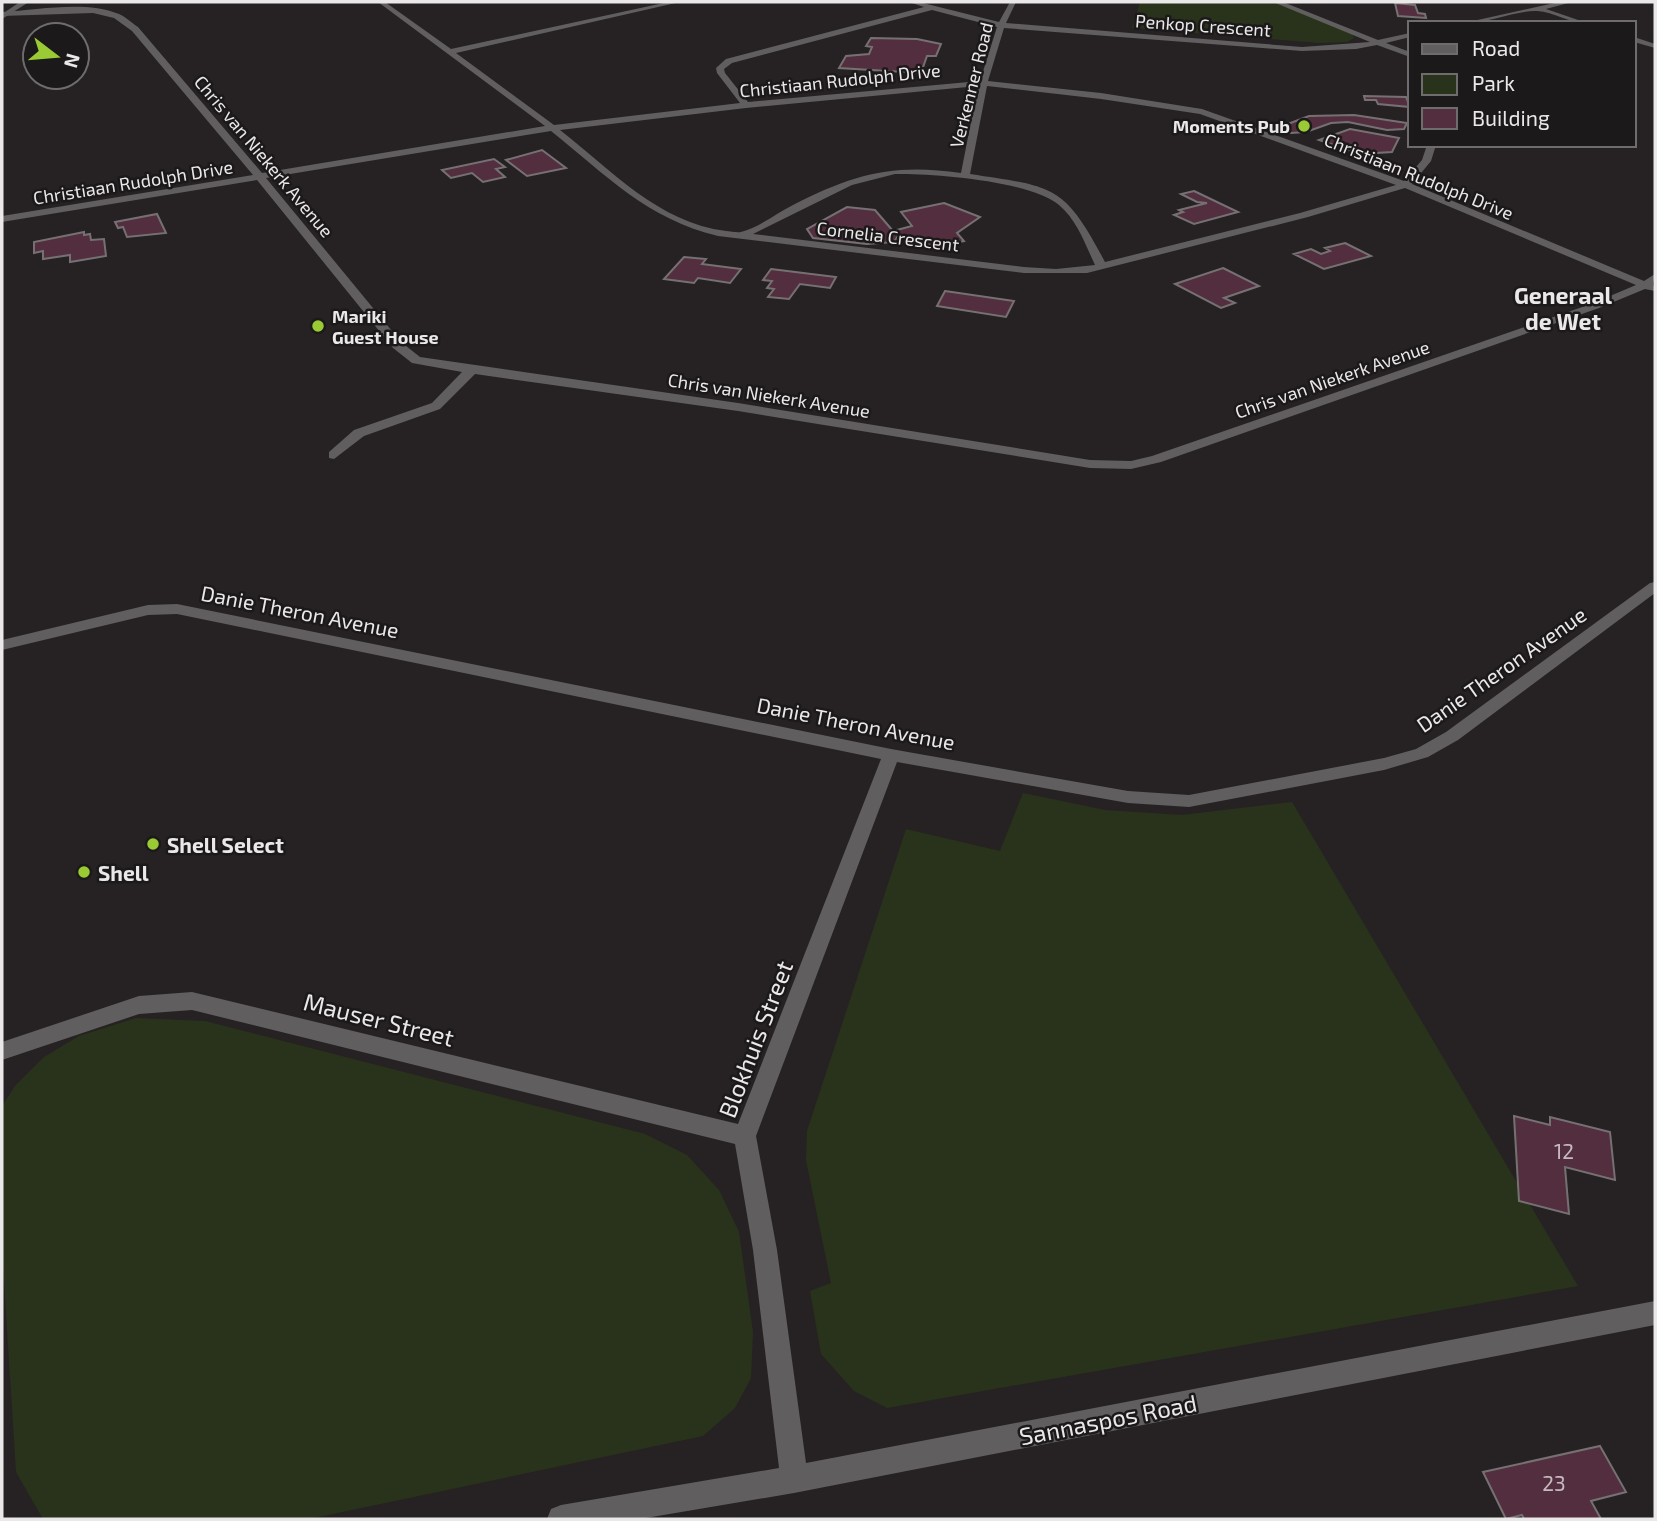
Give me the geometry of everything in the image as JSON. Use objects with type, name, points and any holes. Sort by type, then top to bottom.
[{"type":"street","points":[[3,15],[25,2]]},
{"type":"street","points":[[384,4],[403,2]]},
{"type":"street","points":[[449,52],[677,2]]},
{"type":"street","name":"Penkop Crescent","points":[[912,2],[1000,25],[1302,49],[1343,48],[1408,35]]},
{"type":"street","name":"Verkenner Road","points":[[965,177],[984,83],[1000,25],[1013,2]]},
{"type":"street","points":[[1277,2],[1408,54]]},
{"type":"street","points":[[1517,2],[1577,21]]},
{"type":"street","points":[[1477,21],[1568,2]]},
{"type":"street","name":"Cornelia Crescent","points":[[384,4],[634,192],[681,223],[708,232],[1024,270],[1066,272],[1102,267],[1406,185]]},
{"type":"street","points":[[746,105],[721,73],[720,68],[729,61],[933,7]]},
{"type":"street","name":"Chris van Niekerk Avenue","points":[[3,15],[89,11],[119,16],[135,29],[407,355],[430,364],[738,407],[1090,464],[1131,465],[1330,399],[1652,284]]},
{"type":"street","points":[[1636,40],[1655,46]]},
{"type":"street","name":"Christiaan Rudolph Drive","points":[[2,219],[552,128],[746,105],[984,83],[1191,109],[1406,185],[1652,284]]},
{"type":"street","points":[[1406,185],[1426,161],[1431,147]]},
{"type":"street","points":[[741,236],[873,174],[902,171],[965,177],[1035,189],[1055,197],[1069,209],[1102,267]]},
{"type":"street","points":[[334,455],[349,440],[366,429],[436,406],[448,390],[472,370]]},
{"type":"street","name":"Danie Theron Avenue","points":[[2,645],[148,610],[177,609],[891,755],[1128,797],[1189,801],[1384,764],[1422,753],[1452,736],[1655,586]]},
{"type":"street","name":"Blokhuis Street","points":[[794,1479],[765,1250],[745,1136],[891,755]]},
{"type":"street","name":"Mauser Street","points":[[2,1051],[139,1005],[192,1001],[745,1136]]},
{"type":"street","name":"Sannaspos Road","points":[[561,1519],[794,1479],[1655,1313]]},
{"type":"green space","points":[[1140,2],[1275,2],[1352,33],[1354,38],[1347,42],[1321,43],[1132,28]]},
{"type":"green space","points":[[1023,793],[1105,810],[1182,815],[1292,802],[1578,1286],[887,1408],[854,1391],[821,1354],[810,1291],[831,1283],[806,1160],[807,1131],[906,829],[1000,851]]},
{"type":"green space","points":[[136,1018],[205,1021],[645,1134],[687,1155],[719,1190],[739,1232],[753,1332],[751,1378],[735,1408],[703,1436],[309,1519],[43,1519],[16,1472],[2,1249],[2,1106],[15,1086],[44,1057],[79,1036]]},
{"type":"building","points":[[1395,3],[1415,5],[1418,13],[1425,14],[1426,18],[1398,16]]},
{"type":"building","points":[[871,38],[917,39],[941,44],[936,56],[927,56],[921,73],[839,68],[846,56],[869,54],[872,47],[866,46]]},
{"type":"building","points":[[1364,96],[1406,97],[1408,107],[1378,104],[1376,100],[1365,100]]},
{"type":"building","name":"Moments Pub","points":[[1354,115],[1407,123],[1404,129],[1387,130],[1348,122],[1331,123],[1306,132],[1291,133],[1277,128],[1309,116]]},
{"type":"building","points":[[1350,129],[1399,138],[1392,152],[1360,154],[1319,140]]},
{"type":"building","points":[[542,150],[566,168],[527,176],[506,160]]},
{"type":"building","points":[[494,159],[505,167],[496,169],[505,177],[483,182],[472,173],[451,178],[442,170]]},
{"type":"building","points":[[1194,191],[1238,212],[1194,224],[1174,215],[1183,212],[1179,210],[1207,203],[1197,202],[1181,194]]},
{"type":"building","points":[[944,203],[980,217],[957,233],[964,241],[940,246],[921,244],[898,236],[894,242],[867,244],[813,238],[807,229],[847,207],[875,210],[893,231],[912,226],[901,212]]},
{"type":"building","points":[[157,214],[166,233],[127,237],[123,227],[118,228],[115,222]]},
{"type":"building","points":[[84,232],[84,235],[90,234],[91,240],[104,239],[106,256],[70,262],[70,255],[43,259],[43,251],[34,253],[34,242]]},
{"type":"building","points":[[1345,243],[1371,256],[1324,269],[1294,254],[1311,249],[1321,254],[1330,251],[1325,248]]},
{"type":"building","points":[[684,257],[706,259],[702,264],[741,269],[730,283],[698,278],[694,283],[664,279]]},
{"type":"building","points":[[1223,268],[1259,286],[1224,298],[1235,303],[1221,308],[1175,284]]},
{"type":"building","points":[[771,269],[836,277],[830,288],[800,284],[789,299],[768,297],[774,289],[767,288],[772,281],[763,280]]},
{"type":"building","points":[[945,291],[1014,301],[1006,317],[937,306]]},
{"type":"building","points":[[1514,1116],[1550,1125],[1550,1117],[1610,1132],[1615,1180],[1565,1167],[1569,1214],[1519,1201]]},
{"type":"building","points":[[1600,1446],[1626,1492],[1591,1501],[1601,1519],[1524,1519],[1522,1515],[1506,1519],[1483,1472]]},
{"type":"place","name":"Moments Pub","points":[[1304,126]]},
{"type":"place","name":"Mariki Guest House","points":[[318,326]]},
{"type":"place","name":"Shell Select","points":[[153,844]]},
{"type":"place","name":"Shell","points":[[84,872]]},
{"type":"district","name":"Generaal de Wet","points":[[1563,308]]}]
